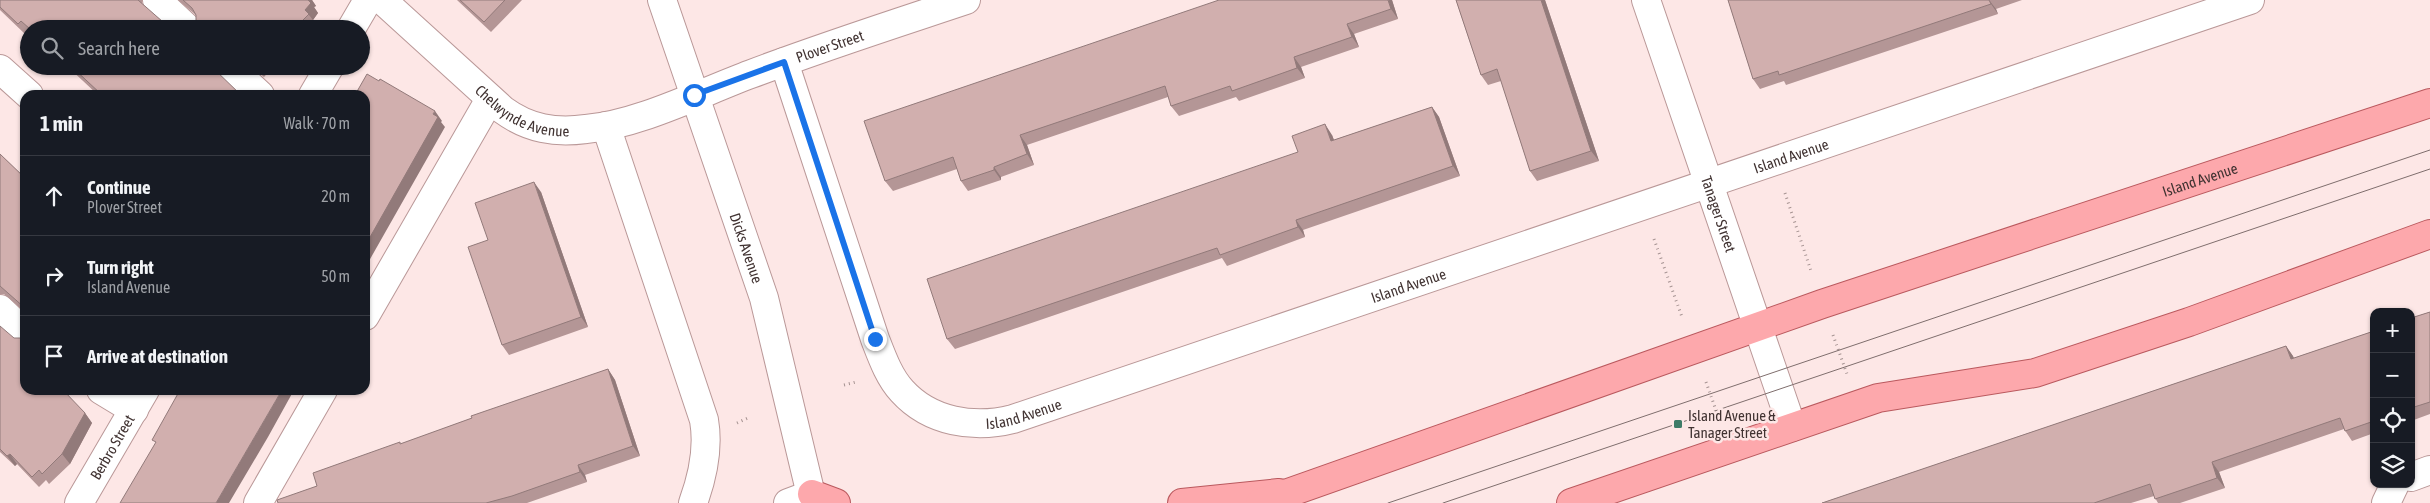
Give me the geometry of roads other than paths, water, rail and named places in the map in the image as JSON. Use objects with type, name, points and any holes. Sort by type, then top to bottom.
[{"type":"main road","name":"Island Avenue","points":[[1260,503],[1757,326],[2430,103]]},
{"type":"main road","points":[[1571,503],[1878,398],[2035,373],[2198,319],[2430,234]]},
{"type":"main road","points":[[1182,503],[1288,492]]},
{"type":"street","points":[[157,0],[178,20]]},
{"type":"street","points":[[356,20],[368,0]]},
{"type":"street","name":"Chelwynde Avenue","points":[[382,0],[490,99],[516,120],[532,127],[566,131],[606,126],[635,119],[694,95]]},
{"type":"street","name":"Dicks Avenue","points":[[662,0],[764,298],[812,501]]},
{"type":"street","name":"Plover Street","points":[[694,95],[966,0]]},
{"type":"street","name":"Tanager Street","points":[[1646,0],[1792,427]]},
{"type":"street","name":"Island Avenue","points":[[784,62],[875,339],[890,373],[901,390],[914,403],[929,412],[962,423],[996,423],[1013,420],[2250,0]]},
{"type":"street","points":[[0,69],[23,90]]},
{"type":"street","points":[[239,75],[255,90]]},
{"type":"street","points":[[316,90],[325,75]]},
{"type":"street","points":[[370,307],[490,99]]},
{"type":"street","points":[[606,126],[704,420],[707,434],[706,456],[701,480],[693,503]]},
{"type":"street","points":[[0,309],[20,328]]},
{"type":"street","points":[[120,395],[139,400]]},
{"type":"street","points":[[258,503],[319,395]]},
{"type":"street","name":"Berbro Street","points":[[79,503],[139,400]]},
{"type":"street","points":[[2415,475],[2430,470]]},
{"type":"street","points":[[2386,503],[2393,488]]},
{"type":"tram line","points":[[1388,503],[2430,150]]},
{"type":"tram line","points":[[1443,503],[2430,169]]},
{"type":"place","name":"Island Avenue & Tanager Street","points":[[1678,424]]}]
